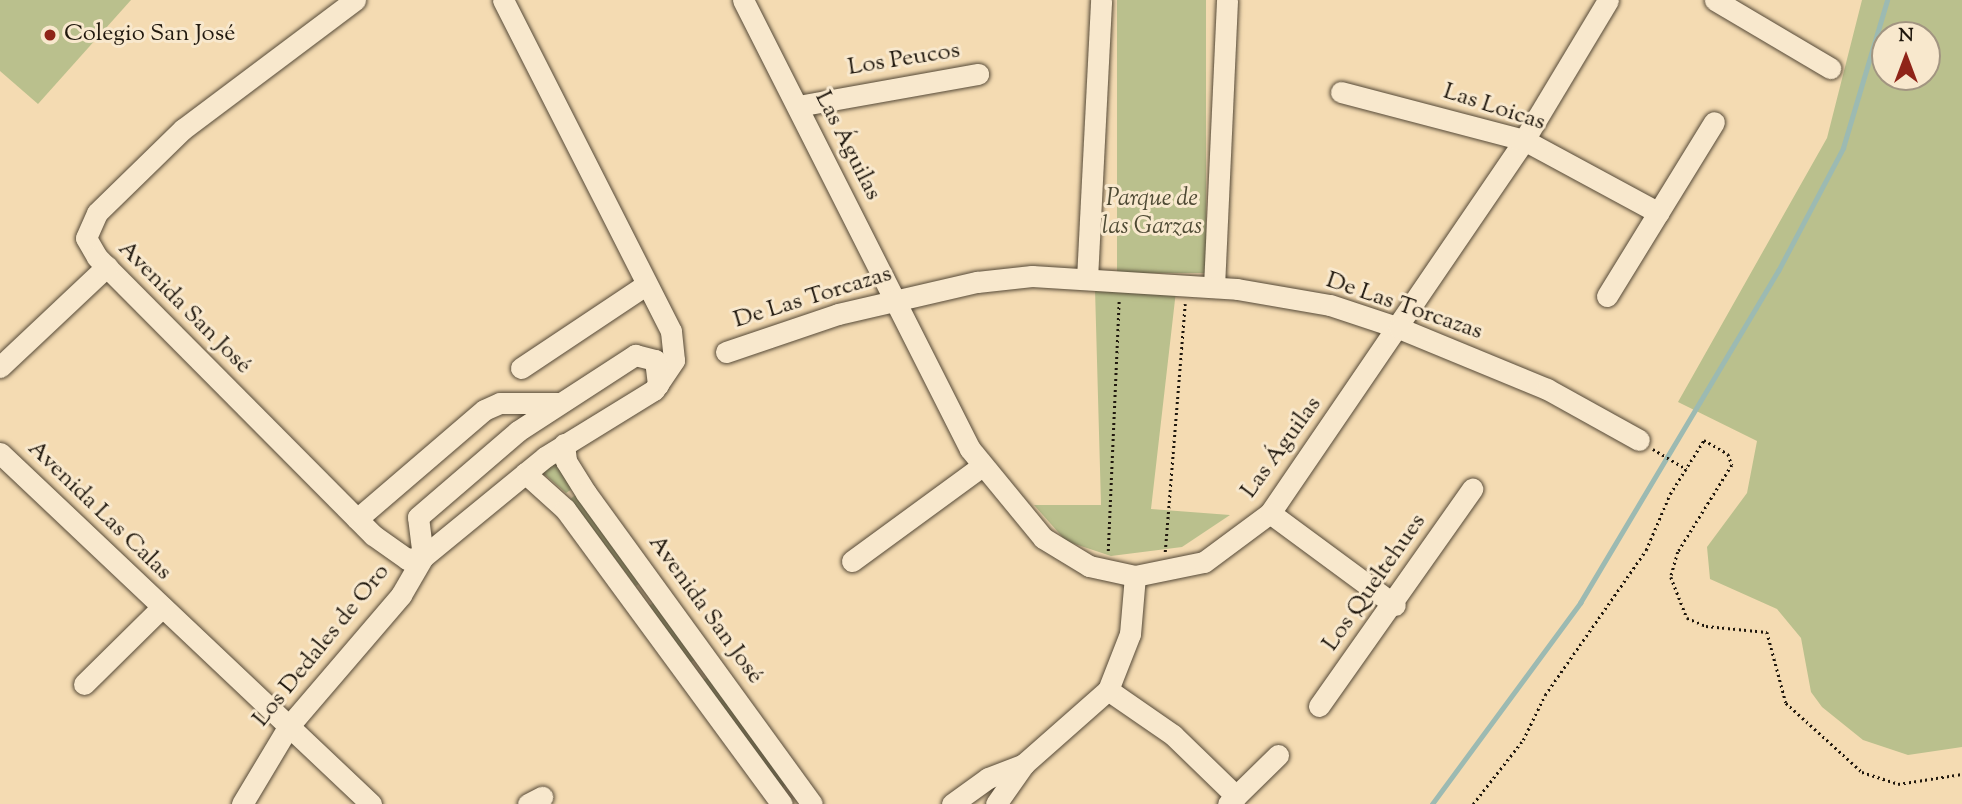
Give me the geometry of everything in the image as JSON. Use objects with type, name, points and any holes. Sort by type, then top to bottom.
[{"type":"street","name":"Avenida San José","points":[[355,0],[183,129],[97,213],[86,238],[107,266],[357,519],[392,552],[423,557]]},
{"type":"street","points":[[423,557],[564,444],[658,385],[674,360],[674,345],[647,284],[503,0]]},
{"type":"street","name":"Las Águilas","points":[[743,0],[982,466],[1043,538],[1107,572],[1135,576],[1164,573],[1218,555],[1270,513],[1399,328],[1524,140],[1608,0]]},
{"type":"street","points":[[1087,279],[1101,0]]},
{"type":"street","points":[[1214,287],[1227,0]]},
{"type":"street","points":[[1715,0],[1755,10],[1830,68]]},
{"type":"street","name":"Los Peucos","points":[[797,106],[978,74]]},
{"type":"street","name":"Las Loicas","points":[[1341,92],[1524,140],[1659,213]]},
{"type":"street","points":[[1608,296],[1714,122]]},
{"type":"street","points":[[0,367],[107,266]]},
{"type":"street","name":"De Las Torcazas","points":[[726,352],[895,299],[977,282],[1087,279],[1214,287],[1329,305],[1399,328],[1547,389],[1639,440]]},
{"type":"street","points":[[521,368],[647,284]]},
{"type":"street","points":[[423,557],[418,517],[559,403],[635,355],[655,360],[658,385]]},
{"type":"street","points":[[357,519],[484,410],[500,403],[559,403]]},
{"type":"street","name":"Avenida San José","points":[[564,444],[566,461],[586,493],[813,804]]},
{"type":"street","name":"Avenida Las Calas","points":[[0,453],[371,804]]},
{"type":"street","points":[[852,561],[982,466]]},
{"type":"street","points":[[525,473],[565,509],[782,804]]},
{"type":"street","name":"Los Queltehues","points":[[1319,706],[1395,605],[1472,489]]},
{"type":"street","points":[[1270,513],[1395,605]]},
{"type":"street","name":"Los Dedales de Oro","points":[[242,804],[288,727],[401,596],[423,557]]},
{"type":"street","points":[[996,804],[1024,764],[1108,690],[1130,634],[1135,576]]},
{"type":"street","name":"Avenida Las Calas","points":[[84,684],[162,607]]},
{"type":"street","points":[[1108,690],[1173,735],[1232,800],[1278,755]]},
{"type":"street","points":[[952,804],[988,778],[1024,764]]},
{"type":"path","points":[[1107,572],[1120,281]]},
{"type":"path","points":[[1164,573],[1186,285]]},
{"type":"path","points":[[1473,804],[1523,740],[1545,695],[1640,560],[1686,469],[1704,440],[1728,454],[1732,466],[1678,552],[1671,577],[1688,618],[1706,626],[1767,632],[1786,703],[1863,772],[1898,784],[1962,774]]},
{"type":"path","points":[[1660,454],[1686,469]]},
{"type":"green space","name":"Colegio San José","points":[[0,0],[131,0],[38,104],[0,71]]},
{"type":"green space","name":"Parque de las Garzas","points":[[1117,0],[1206,0],[1206,273],[1117,273]]},
{"type":"green space","points":[[1862,0],[1962,0],[1962,747],[1908,755],[1863,740],[1822,707],[1811,692],[1801,638],[1777,609],[1710,579],[1707,547],[1747,493],[1757,441],[1678,402],[1827,138]]},
{"type":"green space","points":[[1095,289],[1176,291],[1151,509],[1230,515],[1182,547],[1111,556],[1066,541],[1034,505],[1101,505]]},
{"type":"green space","points":[[560,459],[572,489],[566,493],[543,473]]},
{"type":"green space","points":[[577,494],[641,582],[636,586],[570,499]]},
{"type":"green space","points":[[656,601],[697,658],[690,663],[649,606]]},
{"type":"green space","points":[[710,676],[789,782],[780,789],[703,680]]},
{"type":"waterway","points":[[1432,804],[1580,603],[1778,271],[1843,148],[1887,0]]},
{"type":"place","name":"Colegio San José","points":[[50,35]]}]
